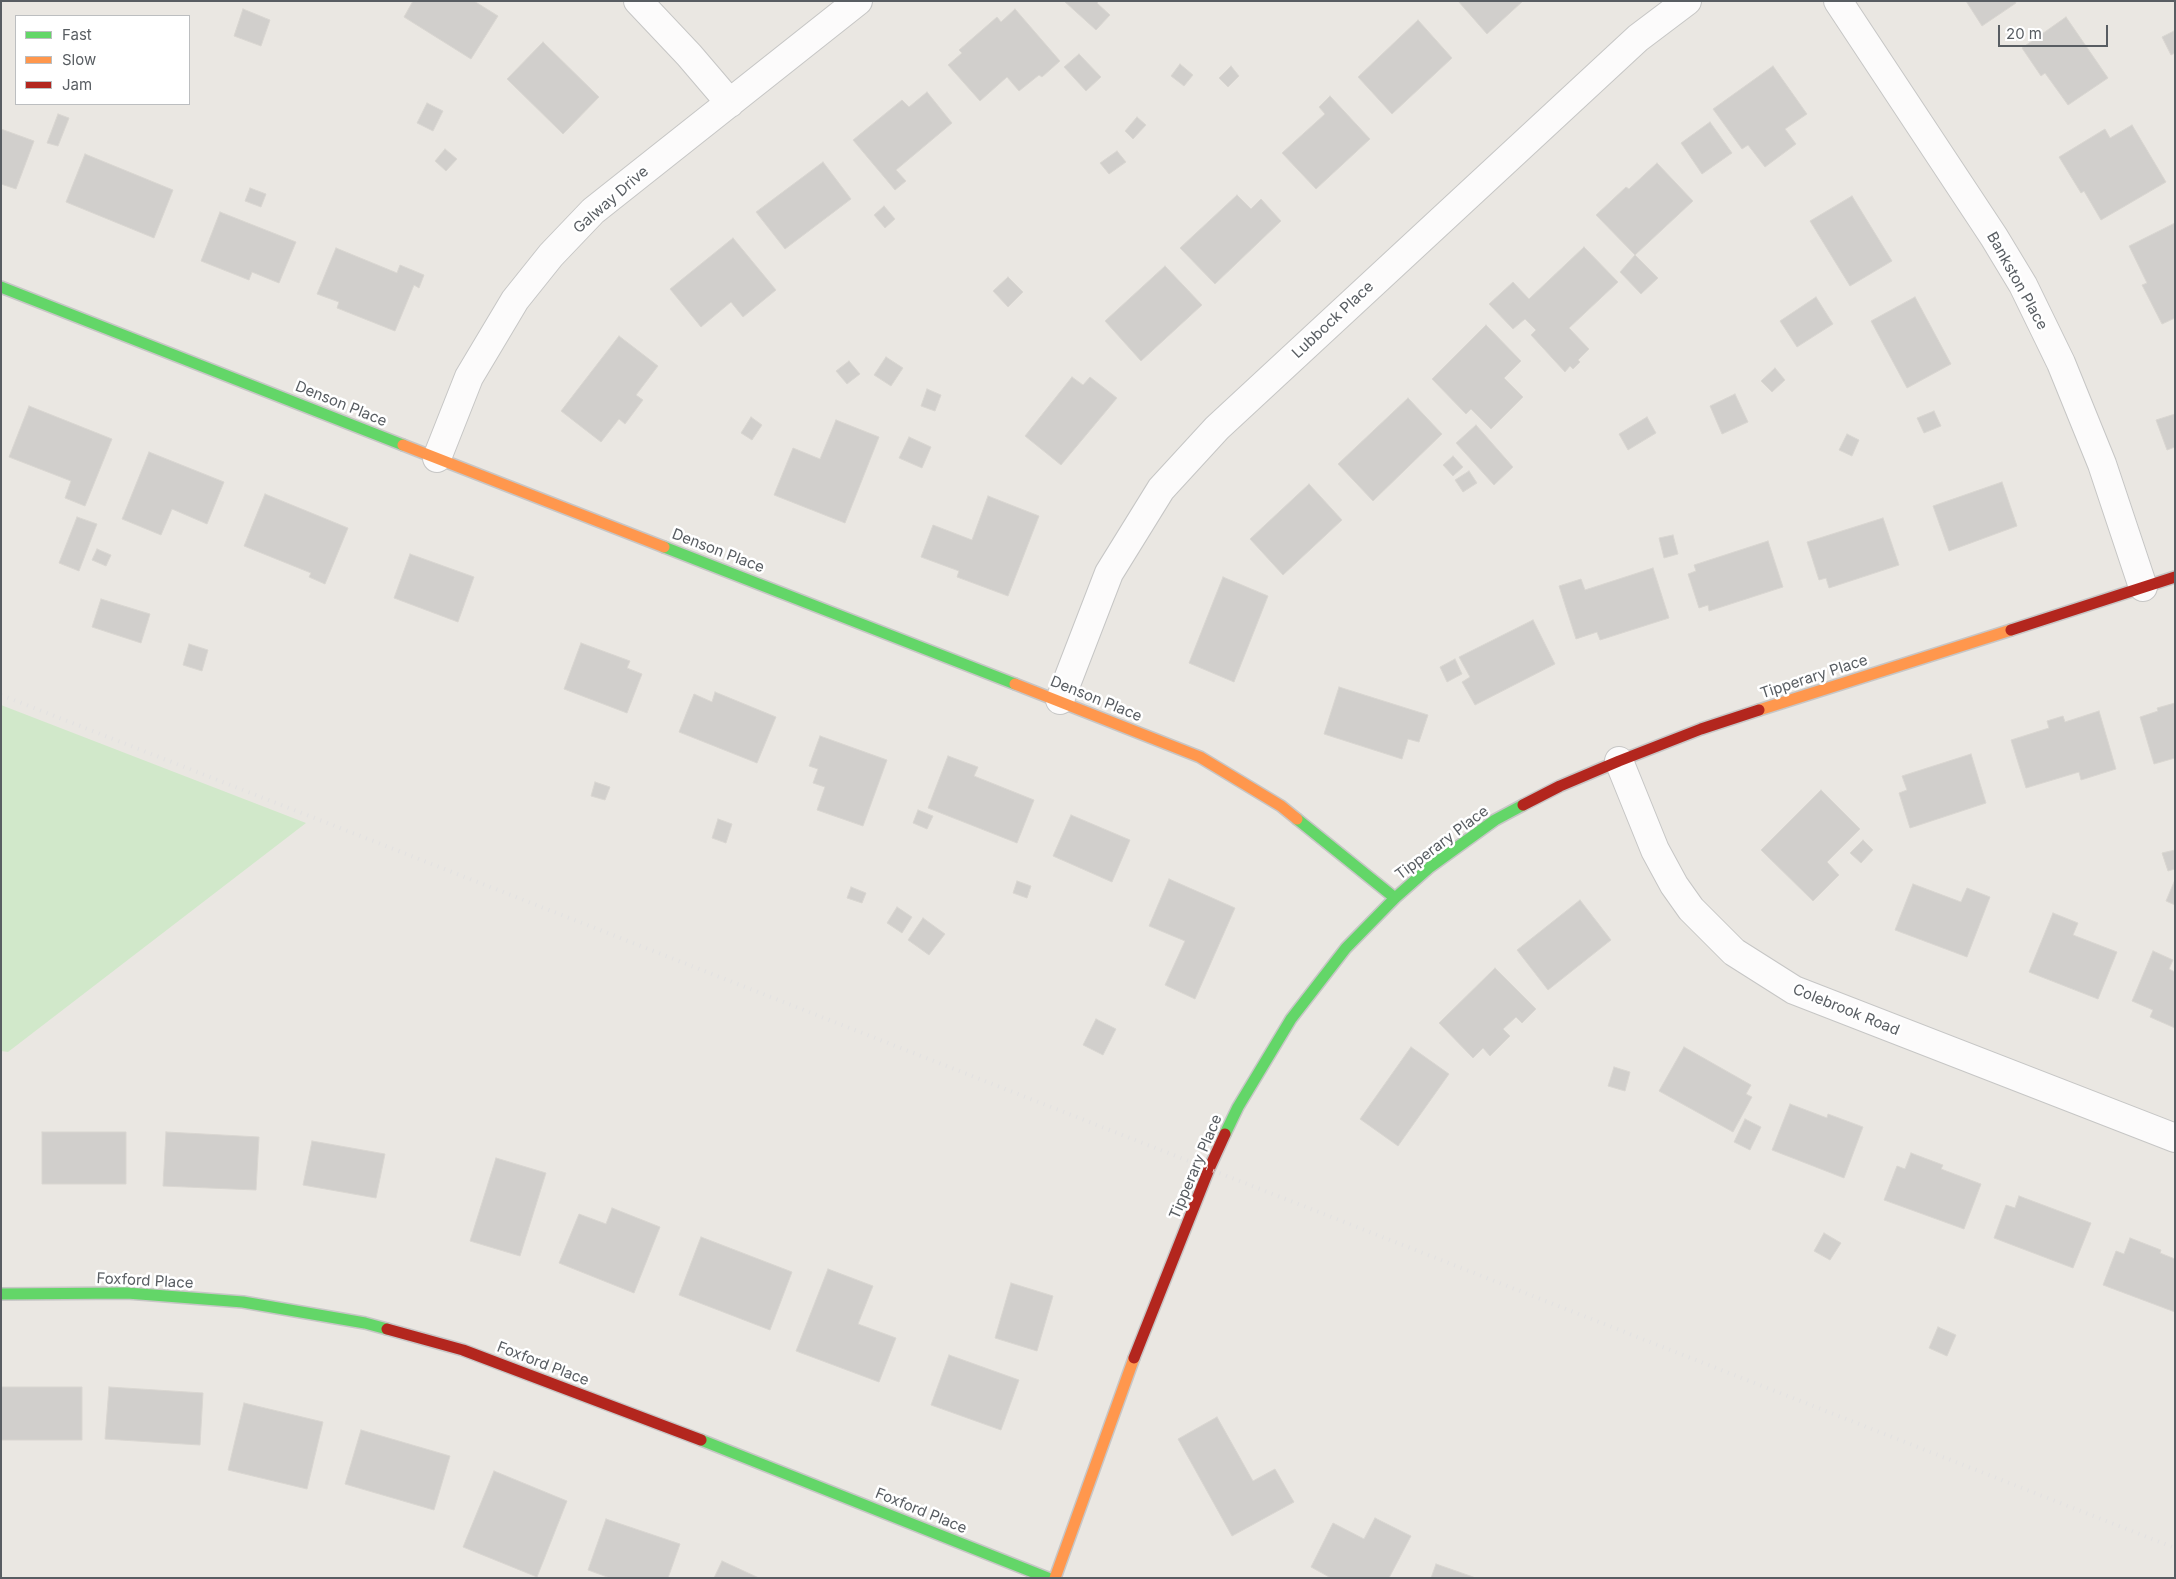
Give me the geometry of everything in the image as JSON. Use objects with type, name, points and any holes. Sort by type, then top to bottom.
[{"type":"street","points":[[638,1],[689,55],[730,103]]},
{"type":"street","name":"Galway Drive","points":[[437,458],[469,376],[514,300],[551,255],[594,211],[858,1]]},
{"type":"street","name":"Lubbock Place","points":[[1060,700],[1109,572],[1161,488],[1217,428],[1638,38],[1687,1]]},
{"type":"street","name":"Bankston Place","points":[[1838,1],[1994,237],[2023,285],[2061,362],[2102,464],[2143,587]]},
{"type":"street","name":"Denson Place","points":[[1,286],[1060,700],[1200,757],[1249,784],[1281,806],[1394,898]]},
{"type":"street","name":"Tipperary Place","points":[[1055,1578],[1121,1391],[1209,1169],[1238,1107],[1291,1019],[1346,948],[1394,898],[1430,867],[1495,820],[1560,786],[1619,761],[1701,729],[2175,577]]},
{"type":"street","name":"Colebrook Road","points":[[1619,761],[1655,850],[1674,885],[1691,909],[1734,952],[1794,990],[2175,1138]]},
{"type":"street","name":"Foxford Place","points":[[1,1294],[126,1293],[243,1302],[374,1326],[463,1350],[695,1438],[1048,1578]]},
{"type":"green space","points":[[1,705],[306,823],[8,1052],[1,1051]]},
{"type":"building","points":[[413,1],[474,1],[498,16],[471,59],[404,17]]},
{"type":"building","points":[[1064,1],[1099,1],[1097,3],[1110,15],[1096,30]]},
{"type":"building","points":[[1458,1],[1523,1],[1487,34]]},
{"type":"building","points":[[1966,1],[2015,1],[2016,3],[1982,26]]},
{"type":"building","points":[[243,9],[270,20],[261,46],[234,36]]},
{"type":"building","points":[[1015,9],[1060,61],[1042,77],[1039,75],[1019,91],[1007,77],[980,101],[948,65],[962,53],[959,50],[997,17],[1001,22]]},
{"type":"building","points":[[2066,17],[2108,78],[2068,105],[2045,73],[2041,76],[2022,48]]},
{"type":"building","points":[[1418,20],[1452,58],[1392,114],[1358,77]]},
{"type":"building","points":[[2174,31],[2175,53],[2171,55],[2162,37]]},
{"type":"building","points":[[543,42],[599,97],[563,134],[507,79]]},
{"type":"building","points":[[1079,54],[1101,77],[1086,91],[1064,67]]},
{"type":"building","points":[[1180,64],[1193,75],[1184,86],[1171,76]]},
{"type":"building","points":[[1231,66],[1239,76],[1228,87],[1219,78]]},
{"type":"building","points":[[1773,66],[1807,114],[1785,129],[1796,144],[1765,167],[1748,145],[1742,149],[1713,109]]},
{"type":"building","points":[[927,92],[952,123],[896,170],[906,181],[895,190],[853,140],[902,100],[909,107]]},
{"type":"building","points":[[1330,96],[1370,139],[1316,189],[1282,153],[1325,114],[1319,107]]},
{"type":"building","points":[[427,103],[443,111],[433,131],[417,123]]},
{"type":"building","points":[[58,114],[69,118],[58,146],[47,143]]},
{"type":"building","points":[[1137,117],[1146,125],[1133,139],[1125,131]]},
{"type":"building","points":[[1710,122],[1732,153],[1702,174],[1681,143]]},
{"type":"building","points":[[2132,125],[2166,182],[2101,220],[2084,191],[2081,193],[2059,157],[2105,129],[2110,138]]},
{"type":"building","points":[[1,129],[34,141],[16,189],[1,184]]},
{"type":"building","points":[[445,149],[457,159],[446,171],[435,161]]},
{"type":"building","points":[[1117,151],[1126,162],[1109,174],[1100,163]]},
{"type":"building","points":[[85,154],[173,190],[154,238],[66,202]]},
{"type":"building","points":[[823,162],[851,199],[785,249],[756,212]]},
{"type":"building","points":[[1657,163],[1693,201],[1635,255],[1596,215],[1626,187],[1629,189]]},
{"type":"building","points":[[250,188],[266,194],[261,207],[245,201]]},
{"type":"building","points":[[1237,195],[1251,209],[1261,199],[1281,221],[1215,284],[1180,248]]},
{"type":"building","points":[[1852,196],[1892,261],[1850,286],[1810,221]]},
{"type":"building","points":[[884,206],[895,219],[885,228],[874,215]]},
{"type":"building","points":[[220,212],[296,242],[279,283],[252,272],[249,280],[201,261]]},
{"type":"building","points":[[2175,223],[2175,318],[2162,324],[2142,285],[2147,283],[2129,246]]},
{"type":"building","points":[[733,238],[776,290],[743,317],[731,302],[701,327],[670,289]]},
{"type":"building","points":[[1584,247],[1618,282],[1569,328],[1589,349],[1578,360],[1580,362],[1573,369],[1570,366],[1565,372],[1531,335],[1536,330],[1525,319],[1513,329],[1489,304],[1513,282],[1529,299]]},
{"type":"building","points":[[336,248],[397,273],[400,265],[424,275],[419,288],[414,285],[395,331],[337,308],[339,302],[317,294]]},
{"type":"building","points":[[1635,255],[1658,278],[1641,294],[1620,272]]},
{"type":"building","points":[[1165,266],[1202,305],[1141,361],[1105,321]]},
{"type":"building","points":[[1008,277],[1023,292],[1008,307],[993,291]]},
{"type":"building","points":[[1816,297],[1833,324],[1797,347],[1780,321]]},
{"type":"building","points":[[1915,297],[1951,364],[1907,388],[1871,321]]},
{"type":"building","points":[[1486,325],[1521,361],[1504,378],[1523,397],[1491,429],[1471,409],[1466,414],[1432,379]]},
{"type":"building","points":[[619,336],[658,366],[636,395],[643,400],[625,424],[619,419],[601,442],[561,411]]},
{"type":"building","points":[[886,357],[903,368],[891,386],[874,375]]},
{"type":"building","points":[[849,361],[860,374],[847,384],[836,371]]},
{"type":"building","points":[[1775,368],[1785,380],[1772,392],[1761,381]]},
{"type":"building","points":[[1072,377],[1083,385],[1090,377],[1117,398],[1061,465],[1025,436]]},
{"type":"building","points":[[927,389],[941,395],[935,411],[921,406]]},
{"type":"building","points":[[1735,394],[1748,422],[1722,434],[1710,406]]},
{"type":"building","points":[[1408,398],[1442,434],[1373,501],[1338,464]]},
{"type":"building","points":[[29,406],[112,439],[85,506],[65,498],[71,481],[9,457]]},
{"type":"building","points":[[1934,411],[1941,426],[1924,433],[1917,418]]},
{"type":"building","points":[[2175,414],[2175,447],[2167,450],[2156,420]]},
{"type":"building","points":[[751,417],[762,425],[752,440],[741,433]]},
{"type":"building","points":[[1647,417],[1656,433],[1628,450],[1619,434]]},
{"type":"building","points":[[836,420],[879,437],[845,523],[774,495],[793,448],[820,459]]},
{"type":"building","points":[[1476,425],[1513,467],[1494,485],[1456,443]]},
{"type":"building","points":[[1847,434],[1859,440],[1852,456],[1839,450]]},
{"type":"building","points":[[909,437],[931,447],[922,468],[899,458]]},
{"type":"building","points":[[149,452],[224,482],[207,524],[172,509],[161,535],[122,519]]},
{"type":"building","points":[[1453,456],[1463,467],[1453,476],[1443,465]]},
{"type":"building","points":[[1469,471],[1477,483],[1463,492],[1455,480]]},
{"type":"building","points":[[2002,482],[2017,526],[1949,551],[1933,506]]},
{"type":"building","points":[[1309,484],[1342,520],[1283,575],[1250,539]]},
{"type":"building","points":[[265,494],[348,528],[325,584],[309,577],[311,573],[244,546]]},
{"type":"building","points":[[988,496],[1039,516],[1008,596],[957,577],[959,571],[921,557],[933,525],[972,540]]},
{"type":"building","points":[[77,517],[97,524],[79,571],[59,563]]},
{"type":"building","points":[[1883,518],[1899,565],[1829,588],[1826,578],[1819,580],[1807,542]]},
{"type":"building","points":[[1673,535],[1678,554],[1664,558],[1659,538]]},
{"type":"building","points":[[1768,541],[1783,587],[1709,611],[1708,605],[1699,608],[1688,574],[1696,571],[1694,565]]},
{"type":"building","points":[[97,549],[111,555],[106,566],[92,560]]},
{"type":"building","points":[[410,554],[474,577],[458,622],[394,598]]},
{"type":"building","points":[[1653,568],[1669,618],[1600,640],[1597,632],[1576,639],[1559,586],[1581,579],[1585,590]]},
{"type":"building","points":[[1223,577],[1268,596],[1234,682],[1189,663]]},
{"type":"building","points":[[101,599],[150,614],[141,643],[92,627]]},
{"type":"building","points":[[1533,620],[1555,664],[1475,705],[1462,682],[1470,677],[1459,657]]},
{"type":"building","points":[[581,643],[630,661],[627,668],[642,674],[627,713],[564,689]]},
{"type":"building","points":[[189,644],[208,650],[202,671],[183,665]]},
{"type":"building","points":[[1455,659],[1462,674],[1447,682],[1440,667]]},
{"type":"building","points":[[1339,687],[1428,715],[1419,742],[1408,739],[1402,759],[1324,734]]},
{"type":"building","points":[[715,692],[776,717],[757,763],[679,732],[694,694],[712,702]]},
{"type":"building","points":[[2175,703],[2175,758],[2154,764],[2140,717],[2158,711],[2157,708]]},
{"type":"building","points":[[2099,711],[2116,769],[2081,780],[2079,772],[2026,788],[2011,740],[2049,728],[2047,721],[2063,716],[2065,722]]},
{"type":"building","points":[[820,736],[887,760],[863,826],[817,810],[825,787],[813,783],[818,769],[809,766]]},
{"type":"building","points":[[1971,754],[1986,803],[1910,828],[1899,793],[1907,790],[1902,776]]},
{"type":"building","points":[[948,756],[978,767],[974,776],[1034,800],[1017,843],[928,808]]},
{"type":"building","points":[[595,782],[610,787],[605,800],[591,796]]},
{"type":"building","points":[[1821,790],[1860,829],[1827,862],[1839,875],[1813,901],[1761,850]]},
{"type":"building","points":[[918,810],[933,816],[927,829],[913,823]]},
{"type":"building","points":[[1071,815],[1130,840],[1112,882],[1053,856]]},
{"type":"building","points":[[718,819],[732,824],[726,843],[712,838]]},
{"type":"building","points":[[1863,840],[1873,850],[1861,863],[1850,853]]},
{"type":"building","points":[[2175,850],[2175,869],[2168,871],[2162,853]]},
{"type":"building","points":[[1169,879],[1235,908],[1195,999],[1165,985],[1185,941],[1149,926]]},
{"type":"building","points":[[1017,881],[1031,886],[1027,898],[1013,893]]},
{"type":"building","points":[[2175,882],[2175,905],[2166,901]]},
{"type":"building","points":[[1913,884],[1961,902],[1967,888],[1990,897],[1967,957],[1895,930]]},
{"type":"building","points":[[851,887],[866,893],[862,903],[847,898]]},
{"type":"building","points":[[1580,900],[1611,940],[1548,990],[1517,950]]},
{"type":"building","points":[[897,907],[912,917],[902,933],[887,923]]},
{"type":"building","points":[[2053,913],[2078,923],[2073,935],[2117,952],[2098,999],[2029,972]]},
{"type":"building","points":[[923,918],[945,934],[929,955],[908,940]]},
{"type":"building","points":[[2153,951],[2173,960],[2169,969],[2175,972],[2175,1028],[2150,1017],[2153,1010],[2132,1001]]},
{"type":"building","points":[[1495,968],[1536,1009],[1522,1023],[1516,1017],[1503,1029],[1510,1036],[1490,1056],[1483,1048],[1473,1058],[1439,1023]]},
{"type":"building","points":[[1096,1019],[1116,1029],[1103,1055],[1083,1045]]},
{"type":"building","points":[[1411,1047],[1449,1074],[1398,1146],[1360,1119]]},
{"type":"building","points":[[1684,1047],[1751,1085],[1746,1094],[1752,1097],[1733,1132],[1659,1091]]},
{"type":"building","points":[[1614,1067],[1630,1072],[1625,1091],[1608,1086]]},
{"type":"building","points":[[1790,1104],[1827,1118],[1828,1114],[1863,1127],[1844,1178],[1772,1150]]},
{"type":"building","points":[[1745,1119],[1761,1127],[1750,1150],[1734,1142]]},
{"type":"building","points":[[42,1132],[126,1132],[126,1184],[42,1184]]},
{"type":"building","points":[[166,1132],[259,1137],[256,1190],[163,1186]]},
{"type":"building","points":[[312,1141],[385,1154],[376,1198],[303,1185]]},
{"type":"building","points":[[1911,1153],[1943,1165],[1941,1169],[1981,1184],[1964,1229],[1884,1200],[1897,1166],[1905,1169]]},
{"type":"building","points":[[496,1158],[546,1173],[520,1256],[470,1241]]},
{"type":"building","points":[[2019,1196],[2091,1223],[2073,1268],[1994,1238],[2006,1205],[2015,1208]]},
{"type":"building","points":[[612,1208],[660,1227],[634,1293],[559,1263],[579,1214],[606,1224]]},
{"type":"building","points":[[1824,1233],[1841,1243],[1830,1260],[1814,1251]]},
{"type":"building","points":[[701,1237],[792,1272],[770,1330],[679,1295]]},
{"type":"building","points":[[2130,1238],[2161,1250],[2160,1253],[2175,1259],[2175,1312],[2103,1285],[2116,1251],[2124,1254]]},
{"type":"building","points":[[828,1269],[873,1286],[858,1324],[896,1338],[879,1382],[796,1351]]},
{"type":"building","points":[[1011,1283],[1053,1296],[1037,1351],[995,1338]]},
{"type":"building","points":[[1938,1327],[1956,1335],[1947,1356],[1929,1348]]},
{"type":"building","points":[[949,1355],[1019,1380],[1001,1430],[931,1405]]},
{"type":"building","points":[[1,1387],[82,1387],[82,1440],[1,1440]]},
{"type":"building","points":[[109,1387],[203,1393],[200,1445],[105,1439]]},
{"type":"building","points":[[244,1403],[323,1422],[307,1489],[228,1470]]},
{"type":"building","points":[[1217,1417],[1253,1481],[1275,1469],[1294,1502],[1232,1536],[1178,1439]]},
{"type":"building","points":[[361,1430],[450,1456],[434,1510],[345,1484]]},
{"type":"building","points":[[494,1471],[567,1501],[537,1577],[463,1547]]},
{"type":"building","points":[[1375,1518],[1411,1536],[1389,1578],[1331,1578],[1311,1567],[1333,1523],[1364,1539]]},
{"type":"building","points":[[606,1519],[680,1544],[668,1578],[610,1578],[588,1570]]},
{"type":"building","points":[[722,1561],[759,1578],[714,1578]]},
{"type":"building","points":[[1436,1564],[1476,1578],[1431,1578]]},
{"type":"railway","points":[[1,695],[2175,1548]]},
{"type":"traffic: fast","points":[[1,287],[403,445]]},
{"type":"traffic: fast","points":[[664,547],[1015,684]]},
{"type":"traffic: fast","points":[[1225,1134],[1238,1107],[1291,1019],[1346,948],[1395,898],[1430,867],[1495,820],[1523,805]]},
{"type":"traffic: fast","points":[[1297,819],[1395,898]]},
{"type":"traffic: fast","points":[[1,1294],[127,1293],[243,1302],[365,1323],[387,1329]]},
{"type":"traffic: fast","points":[[701,1440],[1048,1578]]},
{"type":"traffic: slow","points":[[403,445],[664,547]]},
{"type":"traffic: slow","points":[[1759,710],[2011,630]]},
{"type":"traffic: slow","points":[[1015,684],[1200,757],[1281,806],[1297,819]]},
{"type":"traffic: slow","points":[[1055,1578],[1134,1358]]},
{"type":"traffic: jam","points":[[2011,630],[2175,577]]},
{"type":"traffic: jam","points":[[1523,805],[1560,786],[1619,761],[1701,729],[1759,710]]},
{"type":"traffic: jam","points":[[1134,1358],[1209,1169],[1225,1134]]},
{"type":"traffic: jam","points":[[387,1329],[463,1350],[701,1440]]}]
